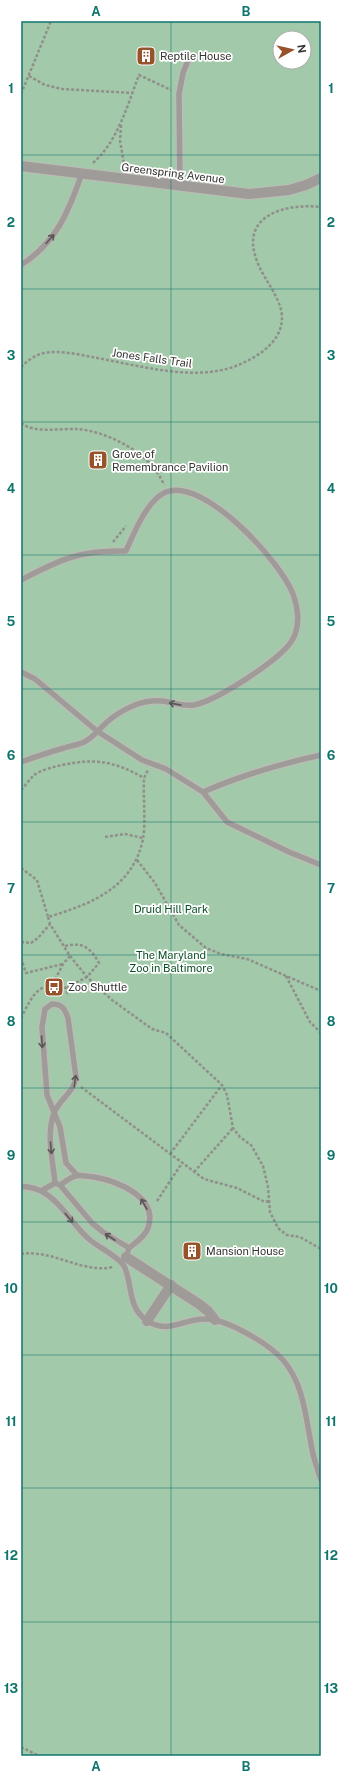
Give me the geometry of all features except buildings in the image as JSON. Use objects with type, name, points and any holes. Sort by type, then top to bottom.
[{"type":"street","name":"Greenspring Avenue","points":[[21,166],[249,194],[289,190],[306,185],[321,178]]},
{"type":"street","points":[[126,1257],[199,1304],[208,1311],[215,1320]]},
{"type":"street","points":[[147,1321],[170,1285]]},
{"type":"lane","points":[[180,186],[179,94],[183,73],[189,58]]},
{"type":"lane","points":[[21,265],[41,249],[64,220],[82,173]]},
{"type":"lane","points":[[21,580],[58,561],[75,555],[94,552],[126,551],[136,526],[158,496],[166,492],[176,490],[187,492],[202,499],[225,513],[247,532],[285,579],[293,594],[297,607],[298,619],[297,630],[288,645],[262,668],[213,697],[194,705],[179,705],[161,701],[146,702],[118,713],[85,742],[21,762]]},
{"type":"lane","points":[[21,672],[34,679],[98,731],[142,760],[166,769],[203,792],[227,822],[289,852],[321,865]]},
{"type":"lane","points":[[203,792],[242,776],[276,765],[321,755]]},
{"type":"lane","points":[[77,1175],[66,1163],[60,1128],[54,1113],[47,1095],[42,1040],[44,1015],[46,1009],[52,1004],[62,1006],[68,1018],[75,1083],[72,1091],[60,1100],[54,1113],[50,1127],[57,1184],[92,1223],[103,1232],[126,1257],[134,1305],[139,1314],[147,1321],[155,1325],[176,1326],[204,1319],[215,1320],[259,1340],[274,1350],[284,1361],[300,1391],[313,1455],[321,1480]]},
{"type":"lane","points":[[41,1191],[77,1175],[102,1178],[118,1183],[137,1194],[144,1202],[149,1220],[148,1229],[126,1257]]},
{"type":"lane","points":[[21,1186],[41,1191],[53,1200],[89,1239],[126,1257]]},
{"type":"path","points":[[21,94],[51,21]]},
{"type":"path","points":[[82,173],[100,157],[121,122],[139,75],[179,94]]},
{"type":"path","points":[[29,76],[45,85],[62,89],[132,93]]},
{"type":"path","points":[[121,122],[120,141],[128,179]]},
{"type":"path","name":"Jones Falls Trail","points":[[21,367],[42,353],[54,352],[75,354],[161,370],[210,373],[223,372],[253,358],[272,344],[282,323],[279,302],[257,260],[254,249],[253,238],[258,226],[266,217],[275,211],[301,207],[321,207]]},
{"type":"path","points":[[21,423],[26,427],[36,429],[78,430],[91,432],[125,445],[149,462],[158,473],[166,492]]},
{"type":"path","points":[[21,790],[34,775],[54,767],[79,761],[105,762],[125,768],[144,778]]},
{"type":"path","points":[[48,917],[80,907],[104,895],[125,878],[137,860],[143,838],[144,778],[152,764]]},
{"type":"path","points":[[105,837],[125,834],[143,838]]},
{"type":"path","points":[[137,860],[155,883],[179,925],[206,948],[221,954],[247,959],[321,991]]},
{"type":"path","points":[[21,868],[37,880],[50,924],[70,956],[86,977],[112,1000],[152,1029],[166,1033],[222,1085],[227,1095],[233,1128],[240,1137],[251,1145],[263,1166],[268,1187],[270,1212],[278,1228],[287,1235],[300,1238],[321,1248]]},
{"type":"path","points":[[21,942],[31,943],[38,938],[50,924]]},
{"type":"path","points":[[21,1018],[36,992],[53,985],[66,988],[86,977],[99,963],[92,950],[77,943],[65,946]]},
{"type":"path","points":[[53,985],[63,964],[70,956]]},
{"type":"path","points":[[21,958],[26,973],[63,964]]},
{"type":"path","points":[[286,976],[310,1022],[321,1034]]},
{"type":"path","points":[[66,988],[68,996]]},
{"type":"path","points":[[75,1083],[204,1179],[237,1188],[265,1202],[269,1201]]},
{"type":"path","points":[[170,1154],[222,1085]]},
{"type":"path","points":[[194,1172],[233,1128]]},
{"type":"path","points":[[157,1202],[182,1163]]},
{"type":"path","points":[[21,1254],[44,1254],[105,1269],[126,1257]]},
{"type":"path","points":[[21,1747],[39,1756]]},
{"type":"green space","name":"Druid Hill Park","points":[[21,21],[321,21],[321,1756],[21,1756]]},
{"type":"place","name":"Reptile House","points":[[146,56]]},
{"type":"place","name":"Grove of Remembrance Pavilion","points":[[98,460]]},
{"type":"place","name":"Zoo Shuttle","points":[[54,987]]},
{"type":"place","name":"Mansion House","points":[[192,1251]]},
{"type":"park label","name":"The Maryland Zoo in Baltimore","points":[[171,961]]}]
